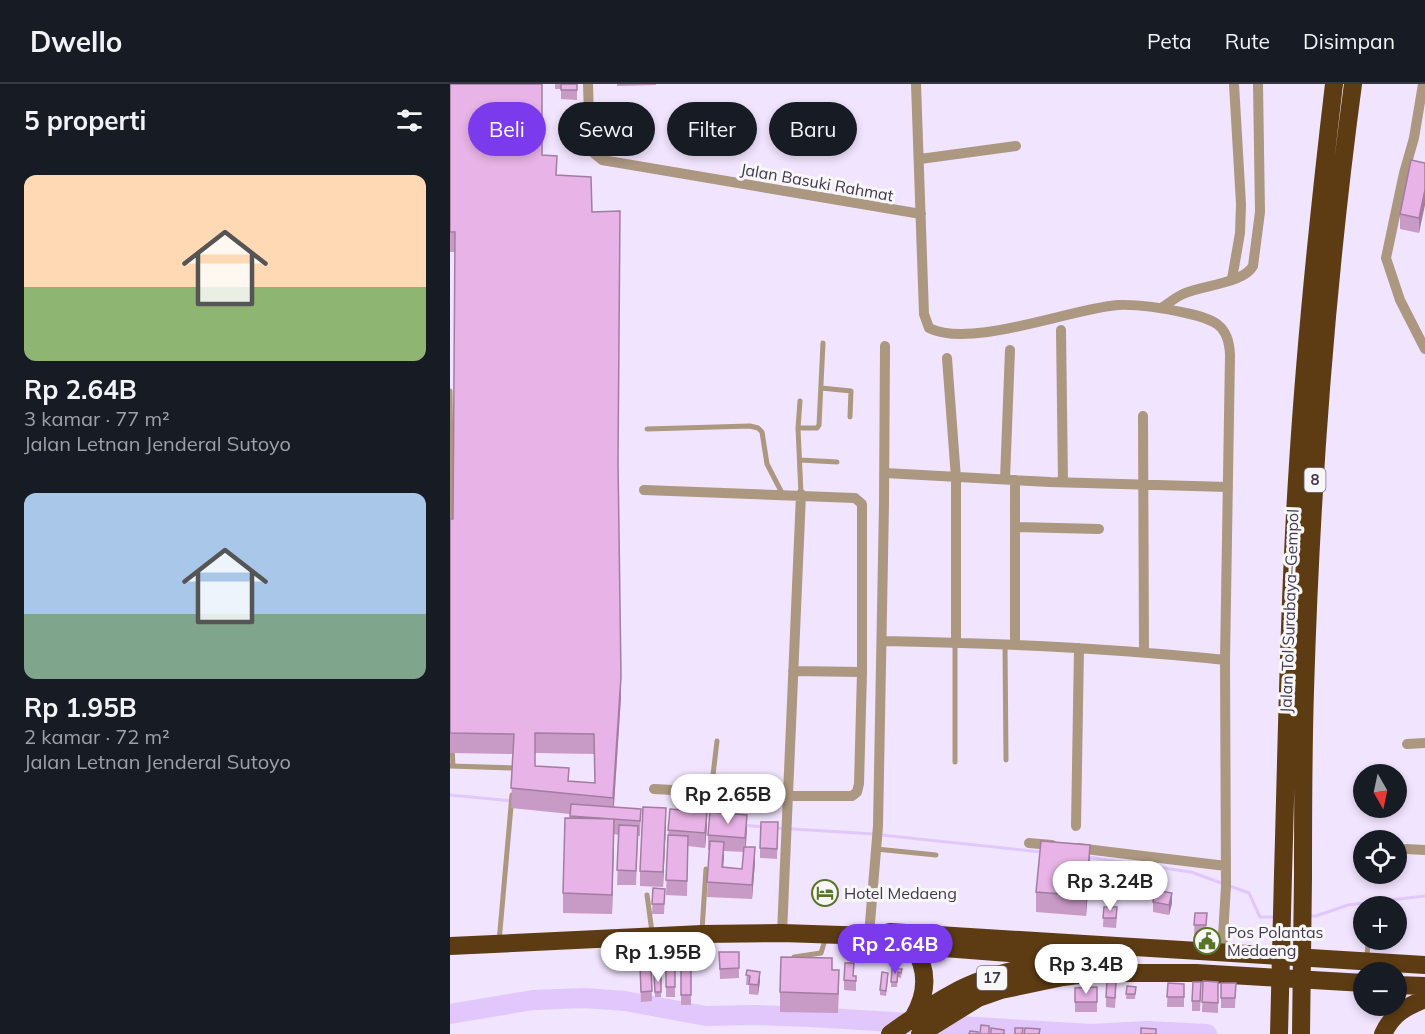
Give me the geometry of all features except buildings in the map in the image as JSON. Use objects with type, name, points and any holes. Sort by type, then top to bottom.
[{"type":"highway","name":"Jalan Tol Surabaya–Gempol","points":[[1279,1034],[1288,684],[1298,465],[1314,258],[1334,84]]},
{"type":"highway","name":"Jalan Tol Surabaya–Gempol","points":[[1301,1034],[1305,691],[1313,505],[1326,320],[1353,84]]},
{"type":"highway","points":[[450,946],[702,934],[870,935],[890,932],[1149,949]]},
{"type":"highway","points":[[870,935],[884,942],[913,946],[1177,967],[1196,973]]},
{"type":"highway","points":[[913,946],[925,975],[923,997],[915,1023]]},
{"type":"highway","name":"17","points":[[890,1034],[958,1009],[1015,979],[1076,958],[1149,949],[1425,965]]},
{"type":"highway","name":"17","points":[[915,1023],[958,990],[1015,979],[1093,973],[1196,973],[1353,982]]},
{"type":"highway","points":[[1407,985],[1425,986]]},
{"type":"highway","points":[[1383,1034],[1393,1016],[1425,999]]},
{"type":"street","name":"Jalan Basuki Rahmat","points":[[588,84],[590,150],[602,160],[921,214]]},
{"type":"street","points":[[916,84],[925,320],[929,328],[937,332],[961,333],[1004,329],[1118,305],[1163,307],[1203,317],[1226,332],[1230,355],[1225,660],[1226,886],[1222,952]]},
{"type":"street","points":[[1232,279],[1240,233],[1241,204],[1234,84]]},
{"type":"street","points":[[1163,307],[1184,293],[1232,279],[1250,271],[1256,254],[1260,212],[1258,84]]},
{"type":"street","points":[[1423,84],[1414,138],[1386,258],[1400,300],[1425,349]]},
{"type":"street","points":[[920,159],[1016,146]]},
{"type":"street","points":[[1061,330],[1062,482]]},
{"type":"street","points":[[870,935],[878,826],[885,473],[885,346]]},
{"type":"street","points":[[1010,350],[1010,480],[1015,527],[1010,644]]},
{"type":"street","points":[[946,358],[956,478],[955,642]]},
{"type":"street","points":[[1143,416],[1144,651]]},
{"type":"street","points":[[885,473],[956,478],[1228,487]]},
{"type":"street","points":[[644,490],[801,494],[855,498],[862,504],[862,672],[857,792],[852,796],[788,796],[654,789]]},
{"type":"street","points":[[782,933],[801,494]]},
{"type":"street","points":[[1015,527],[1099,529]]},
{"type":"street","points":[[882,641],[1010,644],[1144,651],[1225,660]]},
{"type":"street","points":[[1076,826],[1079,648]]},
{"type":"street","points":[[793,671],[862,672]]},
{"type":"street","points":[[1407,744],[1425,743]]},
{"type":"street","points":[[1029,843],[1226,869]]},
{"type":"street","points":[[1407,849],[1425,850]]},
{"type":"lane","points":[[798,428],[819,426],[823,343]]},
{"type":"lane","points":[[821,388],[851,391],[850,417]]},
{"type":"lane","points":[[450,391],[452,531]]},
{"type":"lane","points":[[800,401],[798,428],[801,494]]},
{"type":"lane","points":[[646,429],[750,426],[758,428],[762,432],[770,472],[783,495]]},
{"type":"lane","points":[[800,460],[837,462]]},
{"type":"lane","points":[[955,642],[955,762]]},
{"type":"lane","points":[[1006,760],[1010,644]]},
{"type":"lane","points":[[711,793],[717,741]]},
{"type":"lane","points":[[452,742],[451,766],[514,765],[513,780]]},
{"type":"lane","points":[[499,945],[512,791]]},
{"type":"lane","points":[[876,845],[936,855]]},
{"type":"lane","points":[[702,934],[706,869]]},
{"type":"lane","points":[[647,895],[652,937]]},
{"type":"lane","points":[[794,957],[821,953],[826,935]]},
{"type":"lane","points":[[1366,961],[1367,950]]},
{"type":"waterway","points":[[450,795],[513,801]]},
{"type":"waterway","points":[[743,825],[764,827]]},
{"type":"waterway","points":[[776,828],[874,834]]},
{"type":"waterway","points":[[881,835],[1041,852]]},
{"type":"waterway","points":[[1087,857],[1191,872],[1249,893],[1260,917],[1276,917]]},
{"type":"waterway","points":[[1309,916],[1316,916],[1348,905],[1425,896]]},
{"type":"waterway","points":[[450,1014],[533,1000],[585,998],[625,1001],[706,1016],[811,1017],[1091,1034],[1147,1031],[1207,1034]]},
{"type":"place","name":"Hotel Medaeng","points":[[825,893]]},
{"type":"place","name":"Pos Polantas Medaeng","points":[[1207,941]]}]
